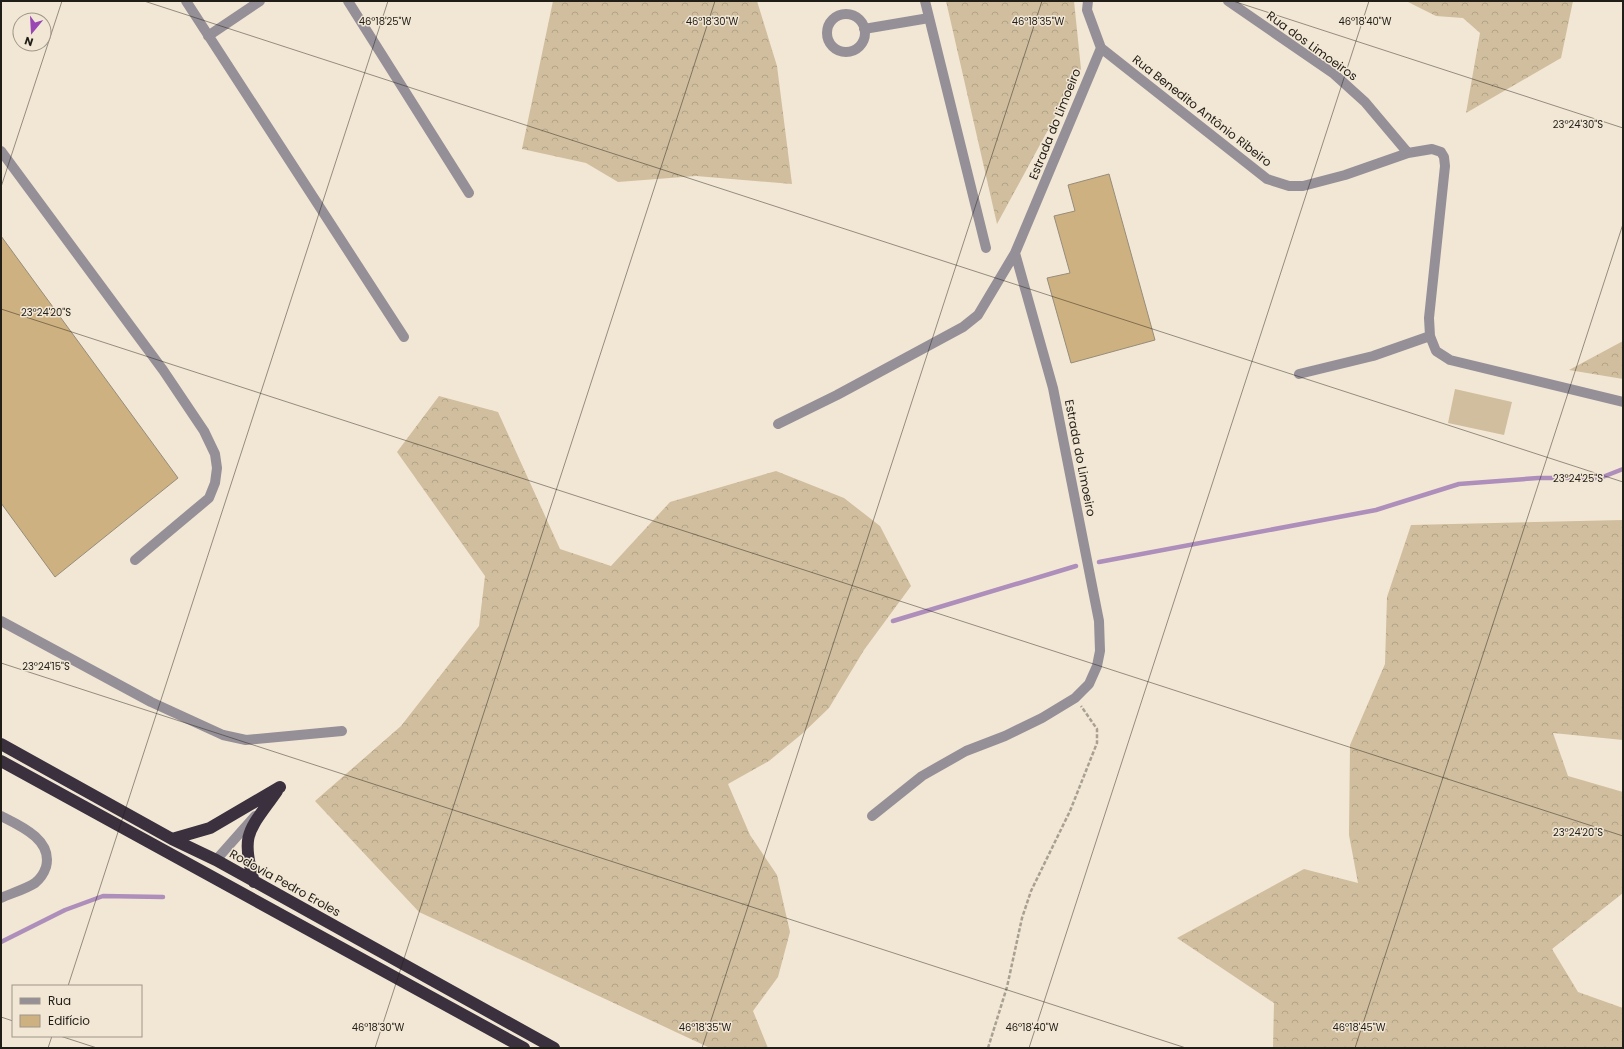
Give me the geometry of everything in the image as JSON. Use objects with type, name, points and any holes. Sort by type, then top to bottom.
[{"type":"highway","name":"Rodovia Pedro Eroles","points":[[1,744],[172,839],[216,860],[554,1048]]},
{"type":"highway","points":[[1,761],[524,1048]]},
{"type":"highway","points":[[172,839],[210,828],[280,787]]},
{"type":"highway","points":[[254,882],[247,857],[246,842],[251,827],[280,787]]},
{"type":"street","points":[[186,1],[404,337]]},
{"type":"street","points":[[208,36],[260,1]]},
{"type":"street","points":[[348,1],[469,193]]},
{"type":"street","points":[[925,1],[986,248]]},
{"type":"street","points":[[1088,1],[1087,10],[1101,48]]},
{"type":"street","name":"Rua dos Limoeiros","points":[[1228,1],[1334,74],[1365,102],[1408,153]]},
{"type":"street","points":[[864,29],[929,18]]},
{"type":"street","name":"Rua Benedito Antônio Ribeiro","points":[[1101,48],[1268,179],[1279,184],[1303,186],[1345,175],[1408,153],[1432,149],[1441,152],[1444,158],[1443,186],[1429,318],[1430,336],[1436,351],[1450,360],[1623,402]]},
{"type":"street","name":"Estrada do Limoeiro","points":[[872,816],[922,776],[966,751],[1005,736],[1042,718],[1075,698],[1089,684],[1097,666],[1100,651],[1099,621],[1053,388],[1015,253],[1101,48]]},
{"type":"street","points":[[1,151],[163,370],[204,431],[215,454],[217,468],[215,483],[209,498],[135,560]]},
{"type":"street","points":[[778,424],[927,348],[963,326],[978,315],[1015,253]]},
{"type":"street","points":[[1299,374],[1373,356],[1430,336]]},
{"type":"street","points":[[1,621],[151,702],[222,735],[246,740],[342,731]]},
{"type":"street","points":[[216,860],[280,787]]},
{"type":"street","points":[[1,816],[30,832],[40,841],[47,853],[44,873],[36,882],[1,898]]},
{"type":"path","points":[[988,1048],[1007,987],[1022,918],[1031,891],[1070,811],[1097,743],[1097,728],[1075,698]]},
{"type":"green space","points":[[553,1],[757,1],[777,66],[792,184],[696,176],[618,182],[586,163],[522,149]]},
{"type":"green space","points":[[946,1],[1074,1],[1081,69],[997,224]]},
{"type":"green space","points":[[1406,1],[1573,1],[1561,58],[1466,113],[1480,33],[1463,18],[1436,16]]},
{"type":"green space","points":[[1623,341],[1623,379],[1569,370]]},
{"type":"green space","points":[[1455,389],[1512,402],[1504,435],[1448,423]]},
{"type":"green space","points":[[439,396],[498,412],[560,549],[611,566],[670,502],[776,471],[844,498],[880,526],[911,586],[864,650],[829,708],[803,733],[769,761],[728,784],[750,835],[777,875],[790,932],[778,977],[753,1011],[768,1048],[710,1048],[419,912],[315,801],[401,726],[479,626],[485,576],[397,452]]},
{"type":"green space","points":[[1623,520],[1623,740],[1553,733],[1568,776],[1623,792],[1623,893],[1552,949],[1578,992],[1623,1008],[1623,1048],[1273,1048],[1274,1003],[1177,938],[1304,869],[1358,883],[1349,835],[1350,745],[1385,664],[1387,597],[1411,525]]},
{"type":"building","points":[[1109,174],[1155,340],[1071,363],[1047,278],[1070,273],[1054,216],[1075,211],[1068,185]]},
{"type":"building","points":[[1,236],[178,478],[55,577],[1,503]]},
{"type":"waterway","points":[[1099,562],[1376,510],[1459,484],[1538,478],[1600,478],[1623,469]]},
{"type":"waterway","points":[[893,621],[1076,566]]},
{"type":"waterway","points":[[1,942],[65,910],[103,896],[163,897]]}]
